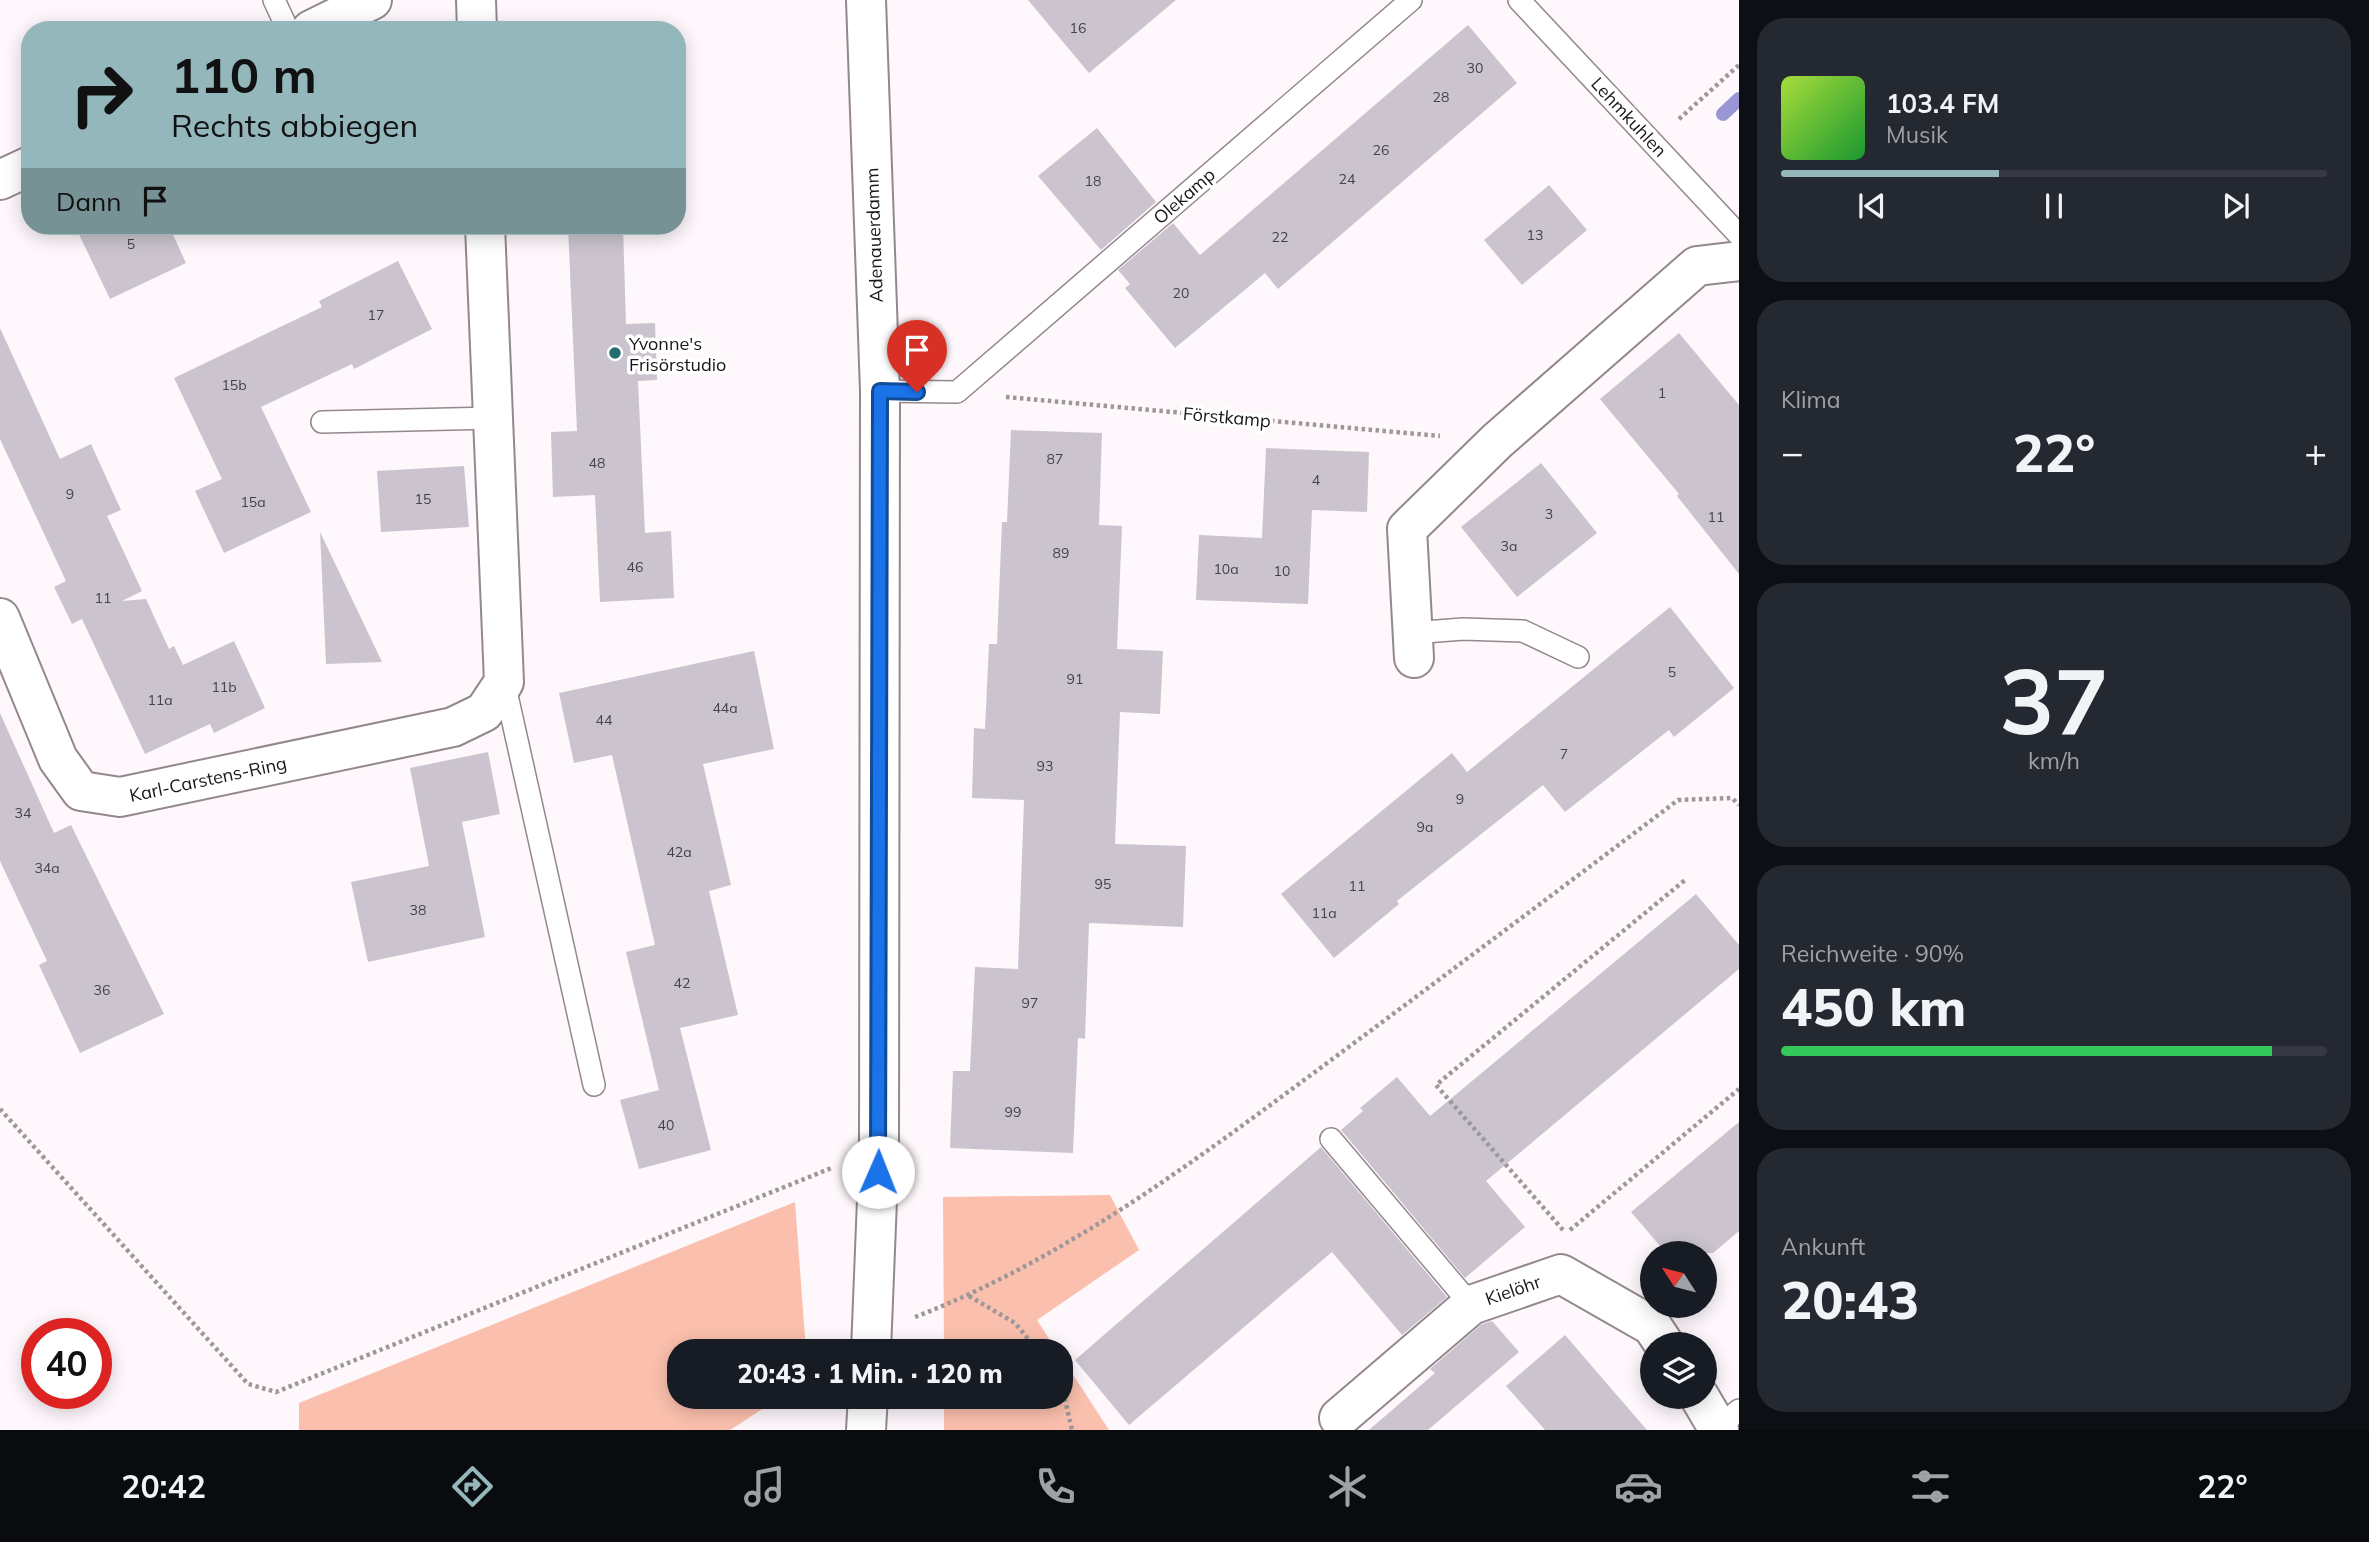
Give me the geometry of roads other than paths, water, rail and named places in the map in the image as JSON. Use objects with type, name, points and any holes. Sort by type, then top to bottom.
[{"type":"street","points":[[329,21],[372,0]]},
{"type":"street","points":[[476,0],[477,21]]},
{"type":"street","name":"Adenauerdamm","points":[[866,0],[880,391],[879,1149],[871,1339]]},
{"type":"street","points":[[485,235],[504,682]]},
{"type":"street","points":[[1413,646],[1407,529],[1497,441],[1697,266],[1739,261]]},
{"type":"street","name":"Karl-Carstens-Ring","points":[[0,618],[58,759],[81,791],[120,797],[453,727],[484,712],[504,682]]},
{"type":"street","name":"Kielöhr","points":[[1338,1426],[1471,1304],[1561,1274],[1652,1326],[1656,1332]]},
{"type":"street","points":[[866,1430],[867,1409]]},
{"type":"lane","points":[[274,0],[284,21]]},
{"type":"lane","name":"Olekamp","points":[[880,391],[957,392],[1412,0]]},
{"type":"lane","name":"Lehmkuhlen","points":[[1519,0],[1739,235]]},
{"type":"lane","points":[[322,422],[494,418]]},
{"type":"lane","points":[[1413,646],[1463,629],[1524,631],[1578,657]]},
{"type":"lane","points":[[504,682],[594,1084]]},
{"type":"lane","points":[[1331,1139],[1471,1304]]},
{"type":"waterway","points":[[1723,114],[1739,99]]},
{"type":"place","name":"Yvonne's Frisörstudio","points":[[615,353]]}]
